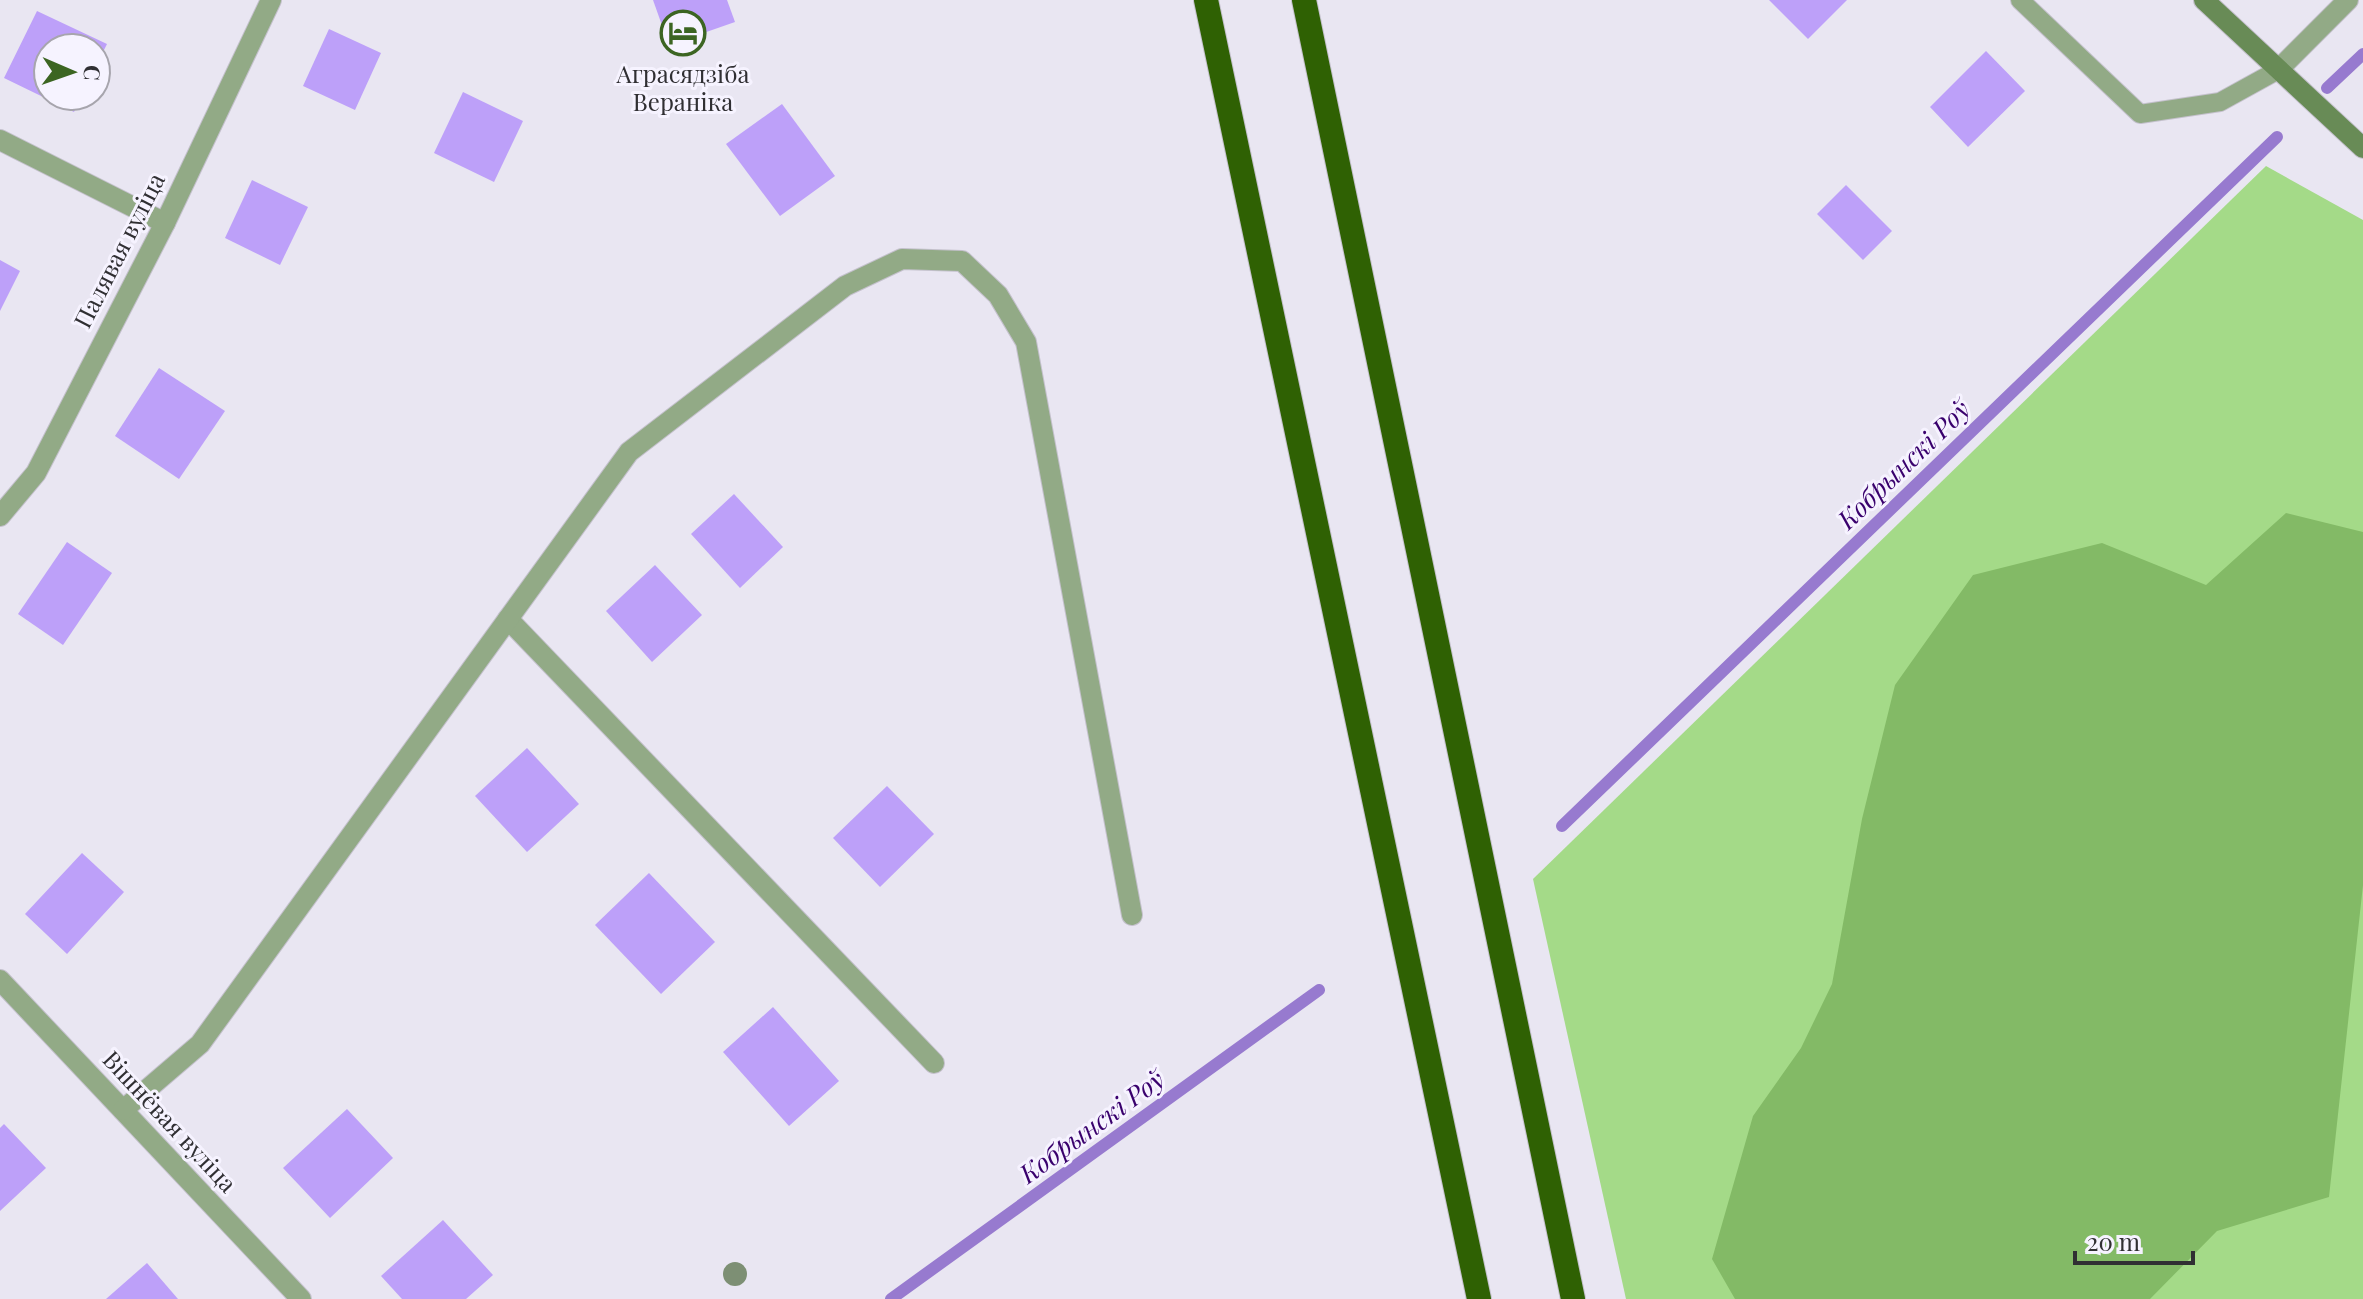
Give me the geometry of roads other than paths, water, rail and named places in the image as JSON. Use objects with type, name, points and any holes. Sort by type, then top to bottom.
[{"type":"highway","points":[[1206,0],[1479,1299]]},
{"type":"highway","points":[[1304,0],[1573,1299]]},
{"type":"street","name":"Палявая вуліца","points":[[0,516],[36,473],[165,223],[271,0]]},
{"type":"street","points":[[2204,0],[2363,148]]},
{"type":"street","points":[[2278,70],[2348,0]]},
{"type":"street","points":[[0,140],[165,223]]},
{"type":"street","points":[[123,1110],[200,1044],[629,452],[845,286],[902,259],[962,261],[998,295],[1026,342],[1132,915]]},
{"type":"street","points":[[508,619],[934,1063]]},
{"type":"street","name":"Вішнёвая вуліца","points":[[0,980],[301,1299]]},
{"type":"lane","points":[[2020,0],[2140,114],[2220,102],[2278,70]]},
{"type":"waterway","name":"Кобрынскі Роў","points":[[2327,88],[2363,54]]},
{"type":"waterway","name":"Кобрынскі Роў","points":[[1562,826],[2277,137]]},
{"type":"waterway","name":"Кобрынскі Роў","points":[[891,1299],[1319,990]]},
{"type":"place","name":"Аграсядзіба Вераніка","points":[[683,33]]}]
